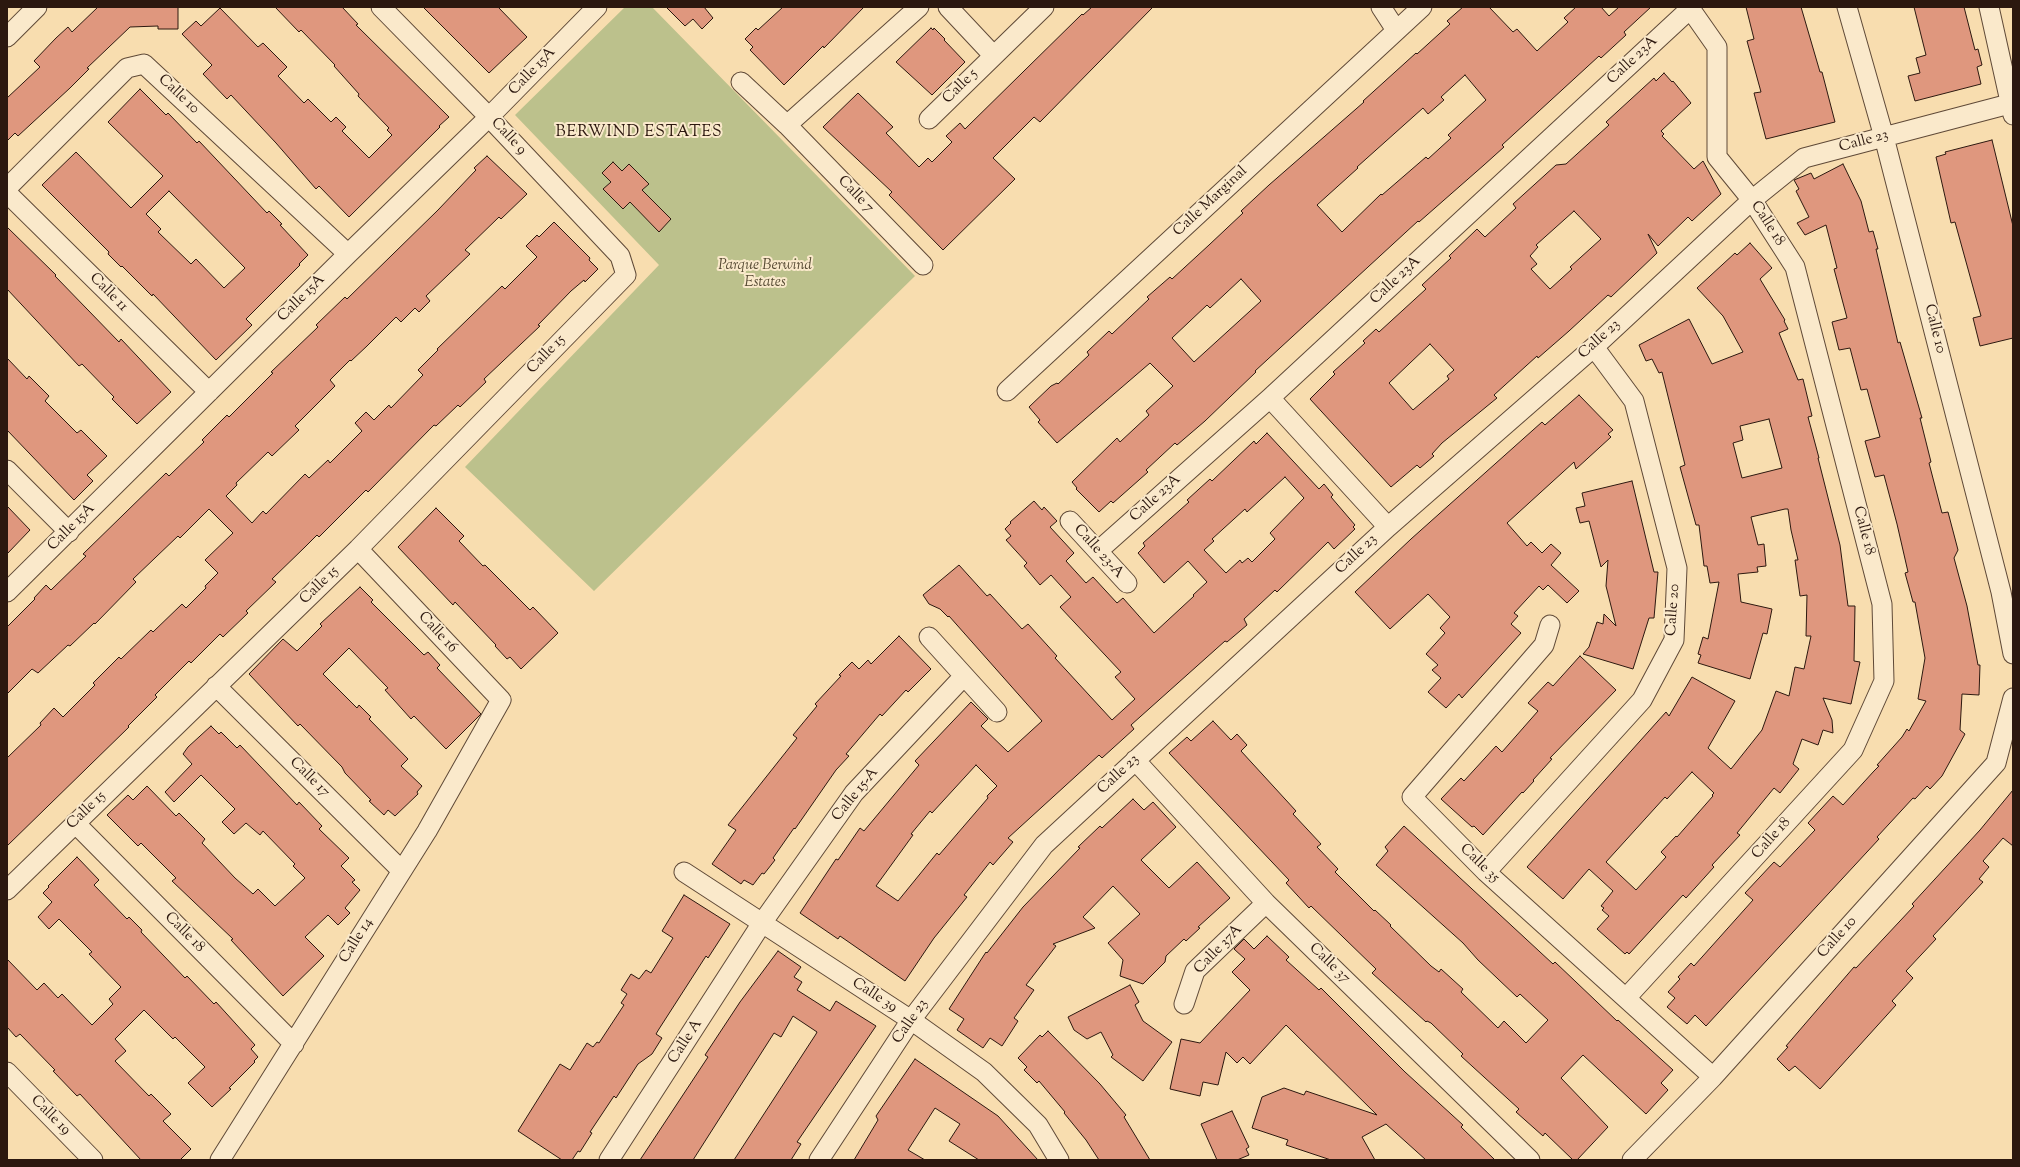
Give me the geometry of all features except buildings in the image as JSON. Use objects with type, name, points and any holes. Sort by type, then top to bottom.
[{"type":"street","points":[[7,37],[37,7]]},
{"type":"street","name":"Calle 9","points":[[381,7],[489,117],[620,256],[626,275]]},
{"type":"street","name":"Calle 15A","points":[[7,592],[348,254],[489,117],[598,7]]},
{"type":"street","points":[[786,126],[919,7]]},
{"type":"street","points":[[948,7],[993,55]]},
{"type":"street","name":"Calle 5","points":[[929,119],[1044,7]]},
{"type":"street","points":[[1382,7],[1396,30]]},
{"type":"street","name":"Calle Marginal","points":[[1007,391],[1422,7]]},
{"type":"street","name":"Calle 10","points":[[1847,7],[1884,137],[2007,591],[2013,654]]},
{"type":"street","points":[[1989,7],[2012,107]]},
{"type":"street","name":"Calle 18","points":[[1626,998],[1853,750],[1884,681],[1882,604],[1795,267],[1752,200],[1717,157],[1717,47],[1690,8]]},
{"type":"street","name":"Calle 23A","points":[[1098,551],[1270,398],[1690,8]]},
{"type":"street","name":"Calle 10","points":[[7,188],[127,68],[144,64],[348,254]]},
{"type":"street","name":"Calle 7","points":[[741,82],[923,265]]},
{"type":"street","name":"Calle 23","points":[[819,1160],[911,1020],[1044,846],[1388,527],[1594,346],[1752,200],[1804,158],[1884,137],[2012,107]]},
{"type":"street","name":"Calle 11","points":[[7,193],[209,392]]},
{"type":"street","name":"Calle 15","points":[[7,890],[358,549],[626,275]]},
{"type":"street","name":"Calle 20","points":[[1486,872],[1642,700],[1674,640],[1677,568],[1634,401],[1594,346]]},
{"type":"street","points":[[1270,398],[1388,527]]},
{"type":"street","points":[[7,470],[69,532]]},
{"type":"street","name":"Calle 23-A","points":[[1070,521],[1127,583]]},
{"type":"street","name":"Calle 16","points":[[358,549],[501,700],[490,719]]},
{"type":"street","name":"Calle 35","points":[[1550,625],[1544,645],[1412,797],[1486,872],[1713,1077]]},
{"type":"street","points":[[929,638],[997,712]]},
{"type":"street","name":"Calle 15-A","points":[[762,923],[854,793],[964,676]]},
{"type":"street","name":"Calle 17","points":[[216,686],[401,870]]},
{"type":"street","name":"Calle 10","points":[[1632,1160],[1713,1077],[1996,762],[2013,698]]},
{"type":"street","name":"Calle 14","points":[[220,1160],[294,1044],[401,870],[427,831],[490,719]]},
{"type":"street","name":"Calle 37","points":[[1135,760],[1266,903],[1530,1160]]},
{"type":"street","name":"Calle 18","points":[[75,823],[294,1044]]},
{"type":"street","name":"Calle 39","points":[[684,872],[911,1020],[984,1072],[1038,1125],[1059,1160]]},
{"type":"street","name":"Calle 37A","points":[[1184,1004],[1195,971],[1266,903]]},
{"type":"street","name":"Calle A","points":[[609,1160],[762,923]]},
{"type":"street","name":"Calle 19","points":[[7,1072],[93,1160]]},
{"type":"green space","name":"Parque Berwind Estates","points":[[625,7],[652,7],[915,276],[594,591],[465,467],[659,265],[515,115]]},
{"type":"district","name":"BERWIND ESTATES","points":[[639,133]]}]
